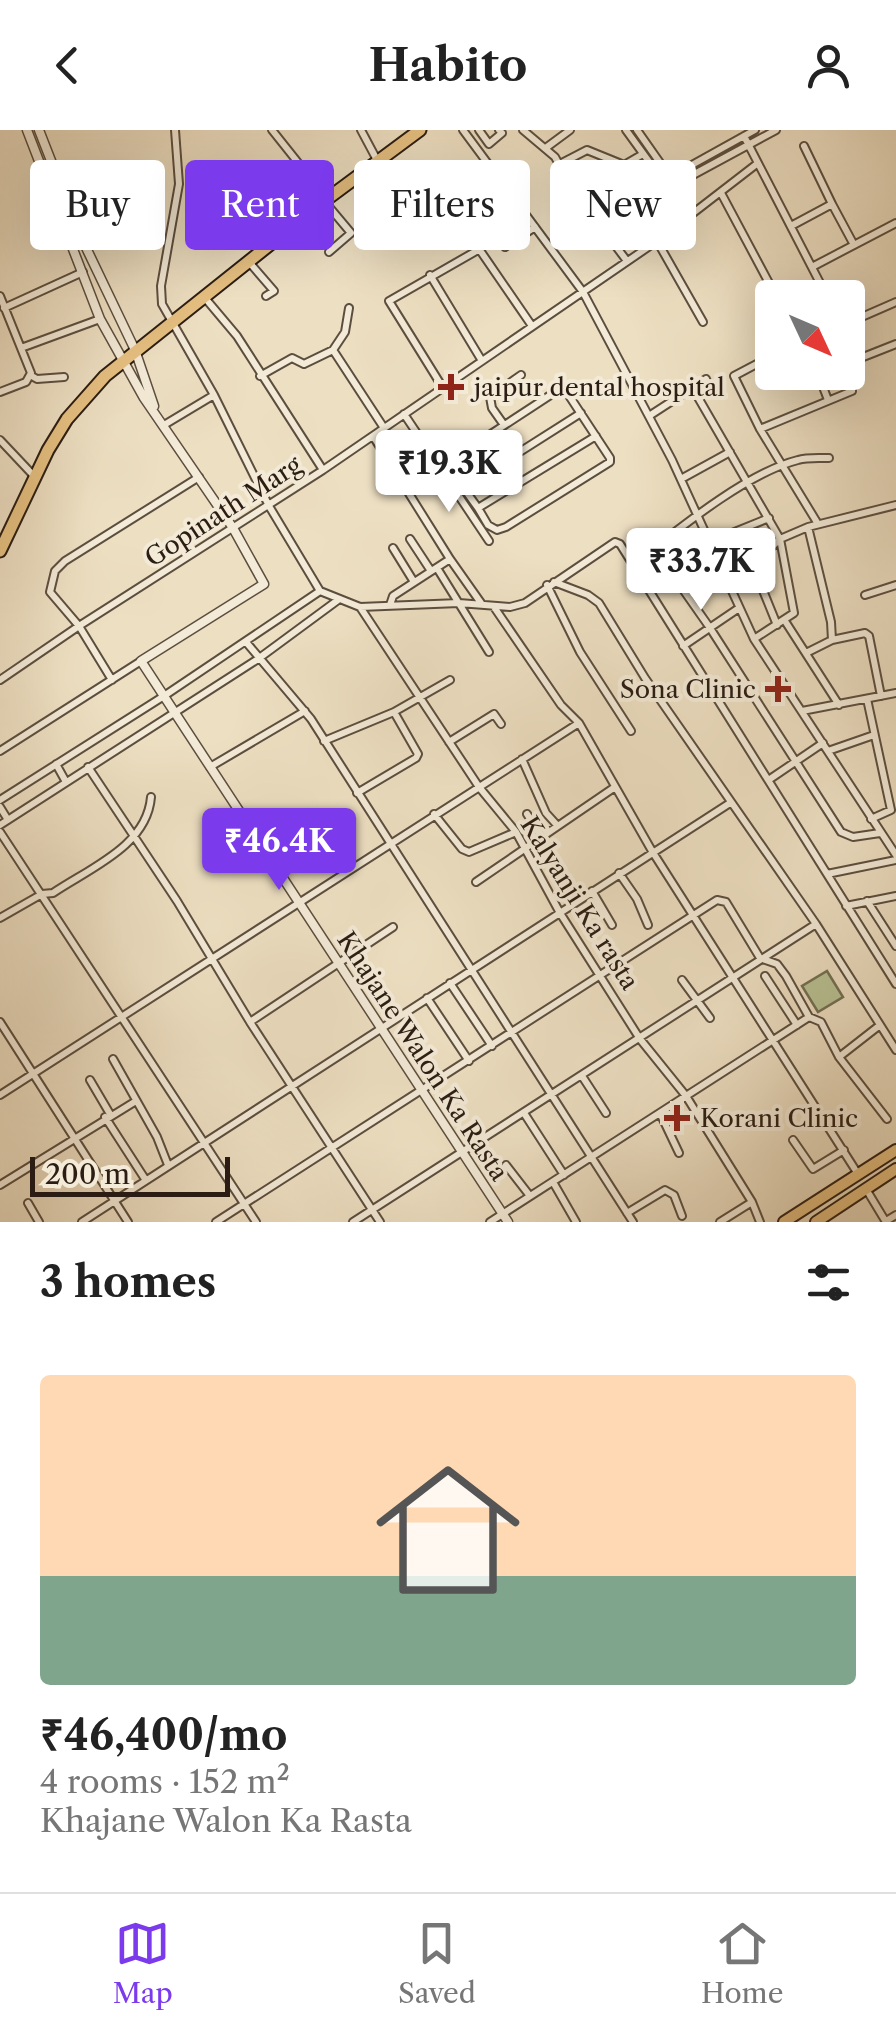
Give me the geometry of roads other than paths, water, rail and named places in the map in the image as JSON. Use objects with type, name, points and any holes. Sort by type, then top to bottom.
[{"type":"highway","points":[[379,160],[420,130]]},
{"type":"highway","points":[[334,194],[354,179]]},
{"type":"highway","points":[[2,543],[67,419],[122,361],[264,250]]},
{"type":"main road","points":[[784,1222],[896,1150]]},
{"type":"main road","points":[[816,1222],[896,1169]]},
{"type":"street","points":[[0,751],[264,584],[233,528],[122,361],[100,319],[27,130]]},
{"type":"street","points":[[39,130],[80,235],[135,350],[156,411]]},
{"type":"street","points":[[174,130],[179,184],[161,286],[162,304],[214,394],[269,506],[320,591],[360,607],[525,603],[615,542],[620,544],[896,984]]},
{"type":"street","points":[[272,130],[295,160]]},
{"type":"street","points":[[362,130],[372,160]]},
{"type":"street","points":[[463,130],[583,292],[681,479],[754,639],[896,857],[827,874]]},
{"type":"street","points":[[479,130],[489,144],[503,131]]},
{"type":"street","points":[[523,130],[557,160]]},
{"type":"street","points":[[547,148],[570,130]]},
{"type":"street","points":[[626,130],[647,160]]},
{"type":"street","points":[[637,130],[657,160]]},
{"type":"street","points":[[696,166],[755,130]]},
{"type":"street","points":[[696,170],[776,130]]},
{"type":"street","points":[[744,136],[818,280]]},
{"type":"street","points":[[804,146],[854,245]]},
{"type":"street","points":[[567,160],[586,150],[611,160]]},
{"type":"street","points":[[633,160],[643,154]]},
{"type":"street","name":"Gopinath Marg","points":[[696,211],[758,163]]},
{"type":"street","points":[[721,192],[767,280]]},
{"type":"street","points":[[792,226],[832,204]]},
{"type":"street","points":[[334,211],[351,233],[334,248]]},
{"type":"street","points":[[812,267],[896,224]]},
{"type":"street","points":[[530,230],[535,227]]},
{"type":"street","points":[[443,388],[389,302],[478,250],[532,326]]},
{"type":"street","points":[[619,250],[627,261]]},
{"type":"street","name":"Gopinath Marg","points":[[0,680],[323,470],[644,250]]},
{"type":"street","points":[[662,250],[703,322]]},
{"type":"street","points":[[249,262],[274,291],[266,296]]},
{"type":"street","points":[[4,308],[83,272]]},
{"type":"street","points":[[430,275],[482,361]]},
{"type":"street","points":[[0,296],[30,375],[36,379],[64,377]]},
{"type":"street","points":[[205,298],[237,336],[323,470]]},
{"type":"street","points":[[865,316],[896,302]]},
{"type":"street","points":[[260,376],[292,358],[304,364],[332,350],[345,332],[349,308]]},
{"type":"street","points":[[21,348],[100,319]]},
{"type":"street","points":[[865,356],[896,344]]},
{"type":"street","points":[[332,350],[384,428]]},
{"type":"street","points":[[755,365],[734,376],[760,429],[818,524]]},
{"type":"street","points":[[0,392],[26,382],[30,375]]},
{"type":"street","points":[[504,425],[492,408],[490,397],[521,375]]},
{"type":"street","points":[[649,416],[706,379],[713,394]]},
{"type":"street","points":[[692,388],[780,539],[794,610],[754,639]]},
{"type":"street","points":[[438,468],[560,390],[566,391],[582,413],[610,462],[506,527],[498,530],[488,525],[464,490],[466,486],[582,413]]},
{"type":"street","points":[[824,390],[828,400]]},
{"type":"street","points":[[760,429],[852,391]]},
{"type":"street","points":[[164,425],[214,394]]},
{"type":"street","points":[[404,414],[489,542]]},
{"type":"street","points":[[373,436],[481,604]]},
{"type":"street","points":[[478,508],[596,436]]},
{"type":"street","points":[[0,440],[34,476]]},
{"type":"street","points":[[681,479],[730,452]]},
{"type":"street","points":[[634,564],[697,514],[749,483],[796,460],[829,458]]},
{"type":"street","points":[[450,460],[454,473],[466,486]]},
{"type":"street","points":[[112,680],[79,626],[50,592],[55,572],[65,561],[199,477]]},
{"type":"street","points":[[723,570],[762,556],[780,539],[808,527],[896,504]]},
{"type":"street","points":[[710,542],[769,518]]},
{"type":"street","points":[[808,527],[832,640]]},
{"type":"street","points":[[670,535],[691,586],[689,598]]},
{"type":"street","points":[[410,538],[459,603],[489,652]]},
{"type":"street","points":[[393,548],[414,582]]},
{"type":"street","points":[[654,548],[710,628],[840,832],[853,838],[880,833]]},
{"type":"street","points":[[390,604],[394,596],[450,559]]},
{"type":"street","points":[[550,583],[580,652],[631,731]]},
{"type":"street","points":[[550,583],[599,603],[730,803],[816,924],[896,1050]]},
{"type":"street","points":[[865,595],[896,585]]},
{"type":"street","points":[[762,588],[781,623],[839,705]]},
{"type":"street","points":[[8,820],[0,804],[320,591]]},
{"type":"street","points":[[256,1222],[0,829],[8,820],[258,659],[338,600]]},
{"type":"street","points":[[493,606],[562,706],[579,723],[652,851],[858,1174]]},
{"type":"street","name":"Kalyanji Ka rasta","points":[[360,607],[479,788],[526,846],[560,913],[640,1039],[686,1096],[752,1202],[760,1222]]},
{"type":"street","points":[[683,646],[738,608]]},
{"type":"street","points":[[806,654],[832,640],[862,632],[869,636],[881,696]]},
{"type":"street","points":[[246,642],[306,712],[633,1222]]},
{"type":"street","name":"Khajane Walon Ka Rasta","points":[[141,662],[506,1218]]},
{"type":"street","points":[[324,741],[394,712],[450,680]]},
{"type":"street","points":[[802,711],[896,693]]},
{"type":"street","points":[[867,699],[891,810],[871,819]]},
{"type":"street","points":[[210,767],[306,712]]},
{"type":"street","points":[[357,793],[418,754],[394,712]]},
{"type":"street","points":[[449,742],[494,714],[501,724]]},
{"type":"street","points":[[0,1095],[579,723]]},
{"type":"street","points":[[770,779],[794,760],[825,747],[874,735]]},
{"type":"street","points":[[522,759],[546,813],[556,824]]},
{"type":"street","points":[[56,764],[66,782]]},
{"type":"street","points":[[88,768],[380,1222]]},
{"type":"street","points":[[476,882],[556,824],[564,823],[616,787]]},
{"type":"street","points":[[0,918],[42,894],[53,893],[135,838],[150,814],[151,797]]},
{"type":"street","points":[[82,1222],[730,803]]},
{"type":"street","points":[[434,814],[462,849],[469,852],[516,832]]},
{"type":"street","points":[[527,814],[542,834]]},
{"type":"street","points":[[269,858],[296,846]]},
{"type":"street","points":[[619,873],[637,899],[648,925]]},
{"type":"street","points":[[592,891],[612,925]]},
{"type":"street","points":[[846,906],[895,897]]},
{"type":"street","points":[[216,1222],[717,900],[726,902],[760,958],[777,964],[809,1017],[820,1022],[839,1057],[887,1119]]},
{"type":"street","points":[[867,901],[896,946]]},
{"type":"street","points":[[353,1222],[816,924]]},
{"type":"street","points":[[250,1022],[392,927]]},
{"type":"street","points":[[766,976],[798,1025]]},
{"type":"street","points":[[682,980],[710,1018]]},
{"type":"street","points":[[450,983],[492,1046]]},
{"type":"street","points":[[427,998],[469,1061]]},
{"type":"street","points":[[490,1222],[506,1218],[530,1196],[809,1017]]},
{"type":"street","points":[[0,1022],[128,1222]]},
{"type":"street","points":[[839,1057],[880,1025]]},
{"type":"street","points":[[113,1059],[157,1137],[168,1166]]},
{"type":"street","points":[[582,1076],[606,1114]]},
{"type":"street","points":[[90,1080],[145,1180]]},
{"type":"street","points":[[0,1184],[136,1100]]},
{"type":"street","points":[[524,1113],[564,1175]]},
{"type":"street","points":[[660,1113],[679,1153]]},
{"type":"street","points":[[793,1140],[813,1169],[844,1150]]},
{"type":"street","points":[[506,1165],[530,1196]]},
{"type":"street","points":[[553,1182],[576,1222]]},
{"type":"street","points":[[866,1189],[886,1222],[896,1215]]},
{"type":"street","points":[[627,1212],[665,1190],[674,1195],[682,1216]]},
{"type":"street","points":[[720,1222],[752,1202]]},
{"type":"street","points":[[28,1203],[40,1222]]},
{"type":"place","name":"jaipur dental hospital","points":[[451,387]]},
{"type":"place","name":"Sona Clinic","points":[[778,689]]},
{"type":"place","name":"Korani Clinic","points":[[677,1118]]}]
